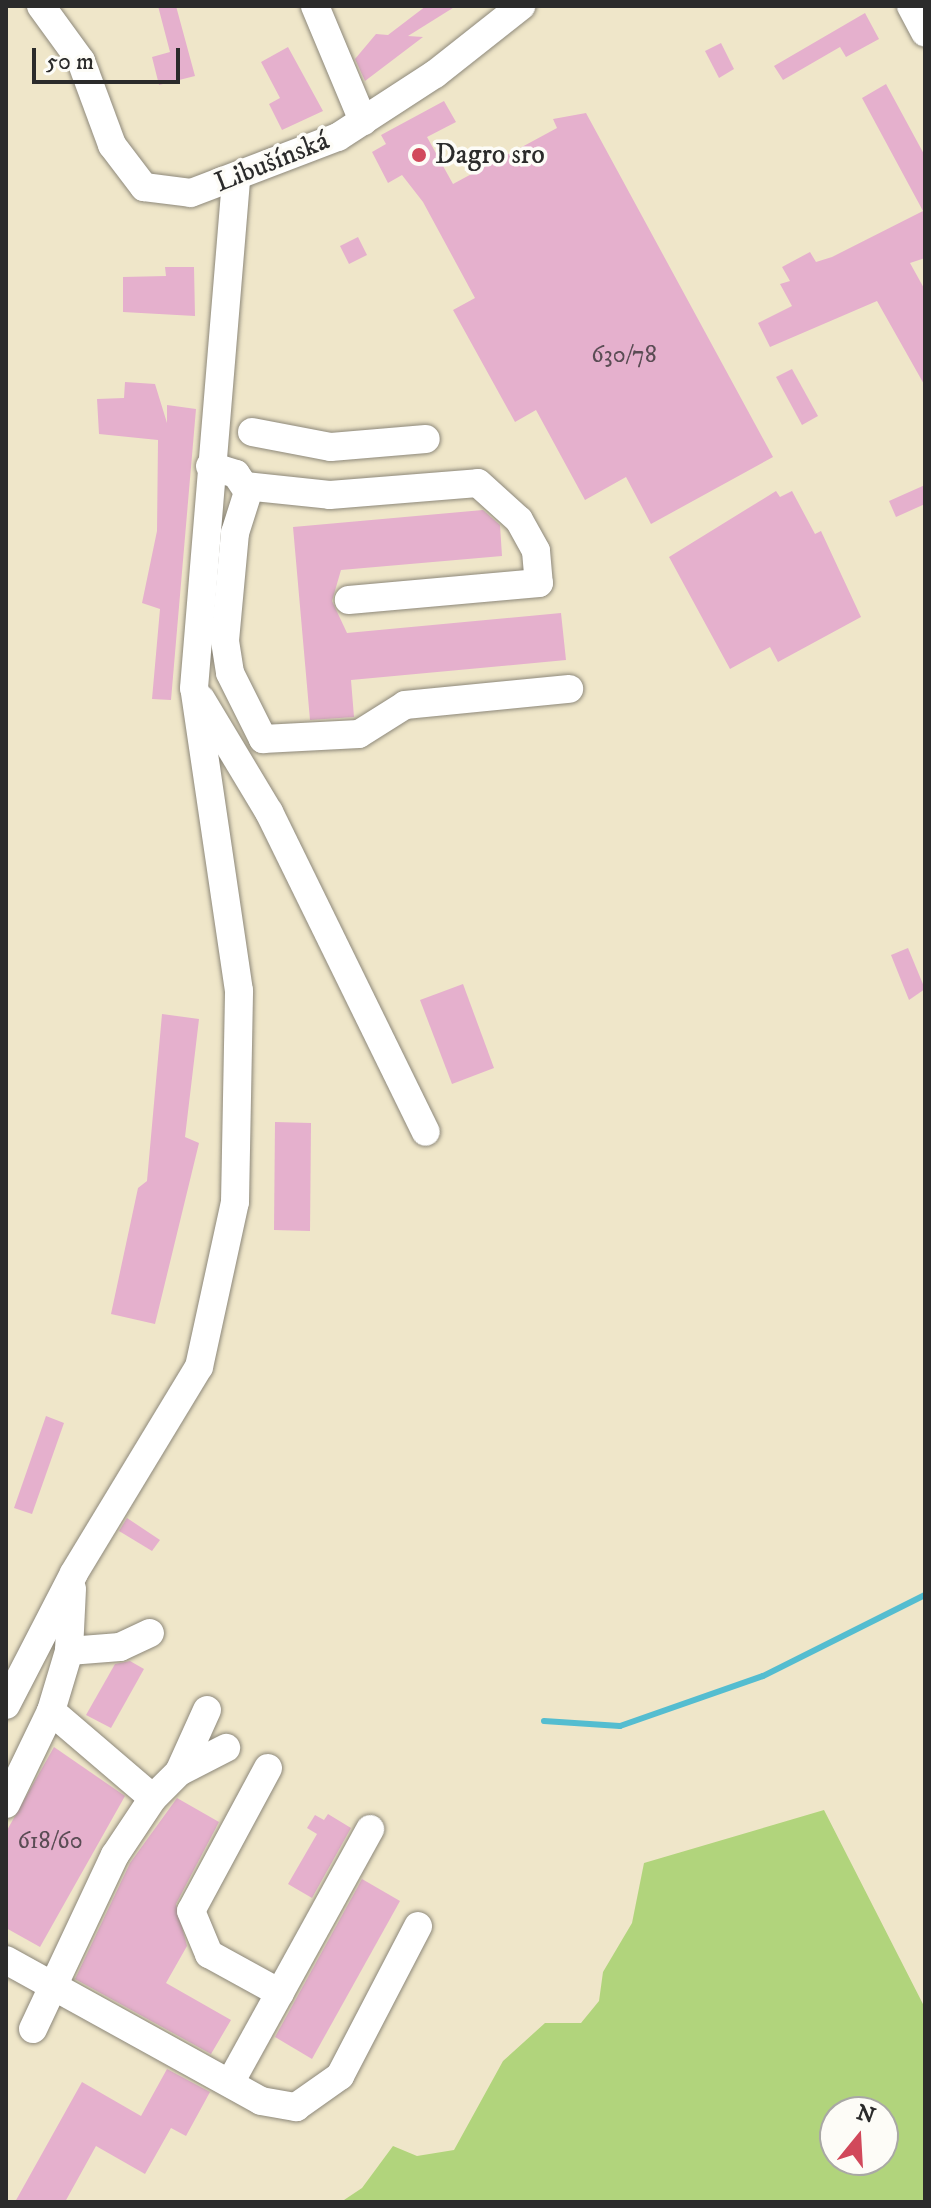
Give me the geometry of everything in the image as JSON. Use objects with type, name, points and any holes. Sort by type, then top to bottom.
[{"type":"street","name":"Libušínská","points":[[41,6],[81,61],[112,145],[144,187],[191,193],[236,180],[363,121],[521,6]]},
{"type":"street","points":[[315,6],[363,121]]},
{"type":"street","points":[[911,6],[925,32]]},
{"type":"street","points":[[6,1705],[74,1573],[199,1367],[235,1202],[239,991],[194,688],[236,180]]},
{"type":"street","points":[[252,432],[331,447],[426,439]]},
{"type":"street","points":[[330,495],[331,447]]},
{"type":"street","points":[[210,466],[245,486],[330,495],[478,483],[519,520],[536,551],[539,583],[349,600]]},
{"type":"street","points":[[245,486],[225,641],[230,673],[263,739],[359,734],[405,705],[569,689]]},
{"type":"street","points":[[194,688],[269,812],[426,1132]]},
{"type":"street","points":[[6,1804],[51,1711],[69,1651],[74,1573]]},
{"type":"street","points":[[69,1651],[120,1647],[150,1633]]},
{"type":"street","points":[[179,1772],[207,1710]]},
{"type":"street","points":[[51,1711],[153,1798]]},
{"type":"street","points":[[33,2029],[115,1855],[153,1798],[179,1772],[226,1748]]},
{"type":"street","points":[[268,1768],[191,1911],[209,1954],[280,1993]]},
{"type":"street","points":[[230,2083],[370,1829]]},
{"type":"street","points":[[6,1960],[230,2083],[282,2107],[328,2091],[418,1926]]},
{"type":"green space","points":[[824,1810],[925,2008],[925,2202],[341,2202],[362,2188],[393,2146],[417,2156],[454,2150],[503,2061],[545,2023],[581,2023],[599,2001],[603,1972],[632,1923],[644,1863]]},
{"type":"building","points":[[158,6],[176,6],[195,76],[159,85],[152,57],[170,52]]},
{"type":"building","points":[[426,6],[456,6],[408,36],[423,37],[365,81],[355,59],[376,34],[388,35]]},
{"type":"building","points":[[865,13],[879,39],[846,57],[840,47],[783,80],[774,66]]},
{"type":"building","points":[[721,43],[734,69],[719,78],[705,51]]},
{"type":"building","points":[[288,47],[323,111],[282,130],[269,104],[280,98],[261,62]]},
{"type":"building","points":[[886,84],[925,156],[925,258],[910,263],[925,290],[925,386],[877,301],[770,347],[758,323],[792,306],[780,284],[790,281],[782,267],[810,252],[816,262],[832,257],[923,211],[862,98]]},
{"type":"building","points":[[444,101],[456,122],[427,137],[453,184],[557,128],[553,119],[586,113],[773,457],[651,524],[626,477],[585,500],[536,410],[515,422],[453,310],[475,298],[423,202],[402,175],[388,183],[372,152],[386,144],[381,135]]},
{"type":"building","points":[[358,237],[367,255],[349,264],[340,246]]},
{"type":"building","points":[[165,267],[194,267],[195,316],[123,312],[123,277],[166,276]]},
{"type":"building","points":[[792,369],[818,416],[802,425],[776,377]]},
{"type":"building","points":[[125,382],[155,384],[167,423],[167,405],[196,409],[171,700],[152,699],[160,609],[142,603],[157,531],[158,440],[99,434],[97,399],[124,398]]},
{"type":"building","points":[[925,485],[925,504],[896,517],[889,501]]},
{"type":"building","points":[[776,491],[780,497],[792,491],[815,534],[821,531],[861,617],[778,662],[770,647],[730,669],[669,557]]},
{"type":"building","points":[[483,510],[500,525],[502,556],[341,570],[332,601],[347,633],[561,613],[566,660],[351,680],[354,717],[310,720],[293,527]]},
{"type":"building","points":[[908,948],[925,989],[909,1000],[891,955]]},
{"type":"building","points":[[463,984],[494,1068],[452,1084],[420,1000]]},
{"type":"building","points":[[162,1014],[199,1019],[185,1137],[199,1143],[155,1324],[111,1314],[138,1188],[147,1181]]},
{"type":"building","points":[[275,1122],[311,1123],[310,1231],[274,1230]]},
{"type":"building","points":[[46,1416],[64,1423],[32,1514],[14,1508]]},
{"type":"building","points":[[127,1518],[160,1540],[152,1551],[119,1531]]},
{"type":"building","points":[[130,1661],[144,1669],[111,1728],[86,1715],[115,1664]]},
{"type":"building","points":[[54,1747],[125,1796],[40,1947],[6,1928],[6,1832]]},
{"type":"building","points":[[177,1798],[219,1822],[176,1904],[187,1946],[166,1983],[231,2020],[211,2054],[75,1979],[130,1863]]},
{"type":"building","points":[[328,1814],[351,1828],[312,1898],[288,1884],[317,1834],[307,1828],[315,1815],[324,1820]]},
{"type":"building","points":[[362,1879],[400,1901],[312,2059],[275,2037]]},
{"type":"building","points":[[167,2069],[210,2092],[186,2136],[171,2128],[145,2174],[96,2146],[65,2202],[15,2202],[82,2082],[141,2116]]},
{"type":"waterway","points":[[544,1721],[620,1726],[763,1676],[925,1595]]},
{"type":"place","name":"Dagro sro","points":[[419,155]]}]
